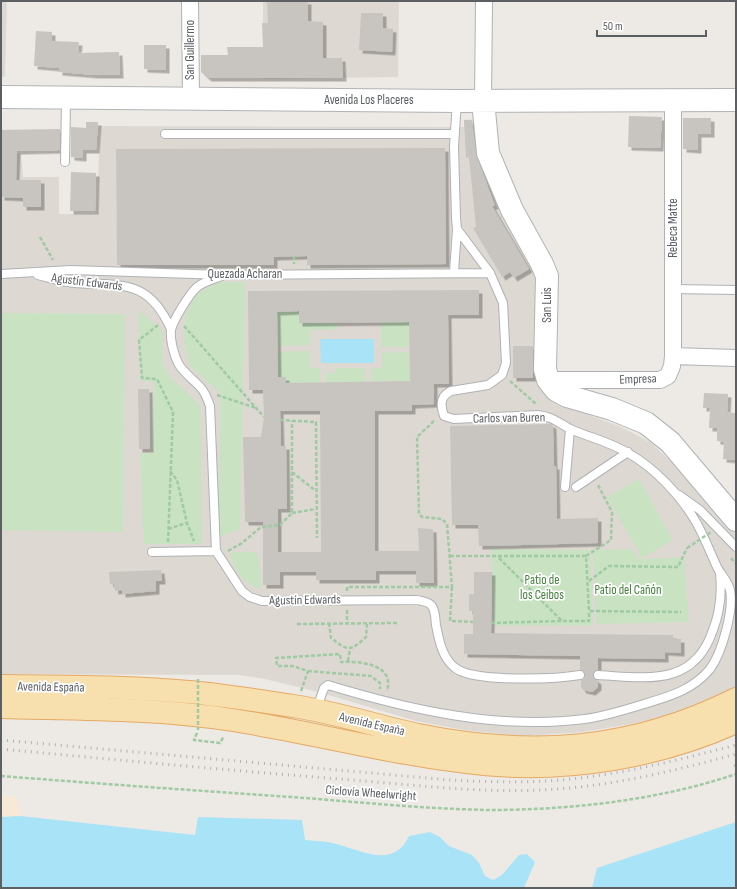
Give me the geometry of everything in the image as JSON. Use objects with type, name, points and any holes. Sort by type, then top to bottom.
[{"type":"main road","name":"Avenida Los Placeres","points":[[1,97],[457,101],[736,100]]},
{"type":"main road","name":"San Luis","points":[[483,100],[488,153],[512,210],[542,264],[547,276],[545,369],[548,380]]},
{"type":"main road","points":[[548,380],[556,390],[568,396],[612,408],[646,423],[670,442],[709,485],[736,520]]},
{"type":"main road","name":"Avenida España","points":[[1,686],[104,688],[189,692],[316,711],[454,741],[534,748],[583,746],[644,734],[697,717],[736,699]]},
{"type":"main road","name":"Avenida España","points":[[1,707],[116,710],[232,720],[453,761],[518,766],[584,763],[630,755],[675,744],[736,722]]},
{"type":"street","name":"San Guillermo","points":[[190,1],[191,99]]},
{"type":"street","name":"San Luis","points":[[483,100],[484,1]]},
{"type":"street","name":"Rebeca Matte","points":[[673,101],[673,356]]},
{"type":"street","name":"Empresa","points":[[548,380],[660,380],[668,376],[672,366],[673,356]]},
{"type":"street","points":[[673,356],[736,358]]},
{"type":"lane","points":[[65,162],[66,98]]},
{"type":"lane","points":[[454,272],[457,229],[455,134],[457,101]]},
{"type":"lane","points":[[165,134],[455,134]]},
{"type":"lane","points":[[457,229],[490,273],[503,303],[506,363],[502,375]]},
{"type":"lane","name":"Quezada Acharan","points":[[1,274],[59,271],[224,275],[454,272],[490,273]]},
{"type":"lane","name":"Agustín Edwards","points":[[31,273],[73,282],[116,284],[134,288],[145,293],[165,318],[171,329],[176,358],[182,370],[205,392]]},
{"type":"lane","points":[[171,329],[195,289],[203,283],[224,275]]},
{"type":"lane","points":[[673,289],[736,290]]},
{"type":"lane","name":"Carlos van Buren","points":[[316,711],[324,688],[328,685],[377,700],[458,717],[514,721],[586,719],[656,701],[691,687],[710,669],[717,656],[728,620],[730,600],[728,583],[720,572],[696,522],[672,490],[652,471],[628,452],[570,429],[550,416],[538,415],[454,419],[444,416],[441,404],[445,394],[451,390],[488,385],[502,375]]},
{"type":"lane","points":[[152,552],[199,552],[218,554],[210,406],[205,392]]},
{"type":"lane","points":[[565,487],[570,429]]},
{"type":"lane","points":[[576,487],[628,452]]},
{"type":"lane","points":[[672,490],[700,510],[736,547]]},
{"type":"lane","name":"Agustín Edwards","points":[[218,554],[242,591],[250,597],[262,601],[417,600],[430,604],[434,610],[439,639],[447,660],[460,672],[469,675],[560,678],[580,675]]},
{"type":"lane","points":[[598,675],[636,677],[665,676],[680,672],[692,665],[701,656],[709,642],[716,622],[721,587],[720,572]]},
{"type":"path","points":[[40,237],[59,271]]},
{"type":"path","points":[[177,317],[264,417]]},
{"type":"path","points":[[165,318],[139,340],[142,378],[157,380],[173,412],[168,529],[187,523]]},
{"type":"path","points":[[502,375],[550,416]]},
{"type":"path","points":[[205,392],[258,409]]},
{"type":"path","points":[[439,416],[417,437],[419,514],[422,517],[442,520],[447,524],[452,587],[450,621],[473,622]]},
{"type":"path","points":[[280,420],[316,422],[317,538]]},
{"type":"path","points":[[292,421],[292,513]]},
{"type":"path","points":[[170,470],[177,480],[187,523],[199,552]]},
{"type":"path","points":[[292,472],[316,491]]},
{"type":"path","points":[[450,556],[586,556],[611,540],[612,512],[592,476]]},
{"type":"path","points":[[218,554],[242,543],[261,527],[280,525],[292,513],[316,509]]},
{"type":"path","points":[[588,581],[608,566],[678,567],[687,548],[710,532]]},
{"type":"path","points":[[491,623],[589,621],[586,556]]},
{"type":"path","points":[[499,557],[562,621]]},
{"type":"path","points":[[731,557],[736,563]]},
{"type":"path","points":[[347,587],[452,587]]},
{"type":"path","points":[[589,611],[680,612]]},
{"type":"path","points":[[329,623],[332,638],[343,647],[350,649],[355,648],[366,637],[367,624]]},
{"type":"path","points":[[297,624],[399,623]]},
{"type":"path","points":[[348,662],[350,649]]},
{"type":"path","points":[[371,676],[308,671],[292,666],[277,666],[276,658],[340,654],[341,662],[374,664],[386,674],[388,686],[385,698]]},
{"type":"path","points":[[302,688],[308,671]]},
{"type":"path","points":[[198,679],[198,730]]},
{"type":"path","name":"Ciclovía Wheelwright","points":[[1,776],[492,810],[544,808],[606,802],[685,788],[736,774]]},
{"type":"shaded area","points":[[1,1],[7,1],[5,77],[1,77]]},
{"type":"shaded area","points":[[263,1],[399,1],[398,77],[263,79]]},
{"type":"shaded area","points":[[478,119],[539,274],[538,384],[553,402],[619,426],[650,442],[706,494],[736,533],[736,689],[721,697],[654,719],[583,732],[523,736],[464,730],[416,721],[322,693],[265,679],[239,675],[1,674],[1,154],[21,154],[23,177],[59,177],[59,214],[97,214],[100,126],[464,127],[464,120]]},
{"type":"green space","points":[[216,282],[245,282],[240,529],[218,537],[221,394],[190,366],[184,343],[185,317],[195,296]]},
{"type":"green space","points":[[138,310],[163,331],[163,355],[165,368],[172,379],[192,397],[200,407],[202,544],[144,544],[140,453],[153,453],[154,381],[141,381]]},
{"type":"green space","points":[[299,311],[299,323],[337,323],[337,329],[310,330],[311,345],[277,346],[277,312]]},
{"type":"green space","points":[[1,313],[125,314],[123,532],[1,530]]},
{"type":"green space","points":[[409,315],[409,347],[381,347],[381,322]]},
{"type":"green space","points":[[310,351],[310,368],[320,368],[320,383],[286,383],[286,377],[278,377],[278,352]]},
{"type":"green space","points":[[409,352],[410,381],[371,381],[371,368],[382,368],[382,353]]},
{"type":"green space","points":[[335,368],[365,368],[365,382],[326,383],[326,373],[335,373]]},
{"type":"green space","points":[[639,479],[673,540],[642,558],[607,497]]},
{"type":"green space","name":"Patio de los Ceibos","points":[[491,549],[590,550],[593,625],[494,626]]},
{"type":"green space","name":"Patio del Cañón","points":[[631,549],[639,559],[684,558],[689,622],[596,624],[593,550]]},
{"type":"green space","points":[[254,552],[259,558],[261,588],[255,587],[245,581],[241,576],[230,556],[231,553]]},
{"type":"sand","points":[[1,795],[17,797],[20,816],[1,817]]},
{"type":"water","points":[[320,339],[374,339],[374,363],[321,363]]},
{"type":"water","points":[[20,816],[195,835],[198,817],[302,820],[305,840],[332,843],[377,855],[386,855],[395,852],[403,846],[409,836],[430,832],[440,837],[449,846],[472,855],[479,863],[485,876],[493,880],[502,875],[519,855],[527,854],[535,862],[524,888],[1,888],[1,817]]},
{"type":"water","points":[[736,822],[736,888],[592,888],[597,868]]},
{"type":"building","points":[[267,1],[308,1],[308,21],[323,22],[323,58],[342,58],[343,78],[208,78],[201,72],[201,55],[228,55],[227,47],[263,47],[262,23],[268,23]]},
{"type":"building","points":[[361,13],[383,13],[383,28],[393,29],[392,52],[359,50]]},
{"type":"building","points":[[36,31],[52,32],[52,41],[79,42],[78,53],[119,52],[120,75],[95,75],[59,72],[59,68],[34,66]]},
{"type":"building","points":[[144,45],[166,45],[166,70],[144,69]]},
{"type":"building","points":[[629,116],[662,117],[660,148],[628,147]]},
{"type":"building","points":[[683,118],[711,118],[711,134],[698,134],[698,150],[683,149]]},
{"type":"building","points":[[464,120],[472,120],[476,154],[495,206],[492,206],[529,269],[514,278],[510,272],[502,277],[473,228],[476,227],[469,157],[466,158]]},
{"type":"building","points":[[86,122],[98,122],[96,150],[83,150],[83,158],[71,157],[71,127],[86,128]]},
{"type":"building","points":[[60,129],[60,150],[17,151],[16,180],[41,180],[41,207],[23,207],[23,198],[1,197],[1,130]]},
{"type":"building","points":[[445,148],[446,264],[307,265],[307,256],[274,257],[274,265],[117,265],[116,149]]},
{"type":"building","points":[[71,172],[96,173],[95,211],[70,211]]},
{"type":"building","points":[[479,290],[479,315],[448,315],[449,384],[434,384],[434,404],[412,405],[412,411],[375,411],[375,551],[419,551],[418,528],[433,529],[434,583],[416,583],[416,571],[376,571],[376,580],[316,580],[316,572],[280,572],[280,585],[263,585],[263,522],[245,522],[243,437],[261,437],[264,417],[263,390],[249,390],[248,291]],"holes":[[[299,311],[299,323],[409,322],[410,381],[286,383],[286,377],[278,377],[277,312]],[[280,411],[320,411],[321,552],[278,552],[278,509],[287,509],[286,446],[281,446]]]},
{"type":"building","points":[[513,346],[533,346],[533,378],[513,378]]},
{"type":"building","points":[[138,389],[149,389],[150,449],[139,449]]},
{"type":"building","points":[[704,393],[728,394],[727,412],[735,413],[736,460],[723,459],[724,442],[717,441],[717,428],[709,428],[710,408],[703,408]]},
{"type":"building","points":[[551,424],[553,426],[554,466],[556,466],[557,519],[598,518],[598,543],[479,546],[478,525],[452,525],[450,426]]},
{"type":"building","points":[[161,570],[162,581],[156,581],[156,591],[122,594],[122,590],[115,591],[114,584],[110,584],[109,572]]},
{"type":"building","points":[[474,572],[492,572],[491,633],[673,635],[673,639],[681,639],[681,653],[665,652],[665,659],[598,658],[598,670],[594,672],[593,675],[598,681],[598,687],[592,692],[583,690],[581,687],[581,680],[584,679],[585,675],[580,670],[580,656],[464,654],[464,634],[473,634],[473,611],[469,611],[469,594],[474,594]]},
{"type":"railway","points":[[1,740],[450,780],[505,782],[532,782],[605,775],[736,745]]},
{"type":"railway","points":[[1,749],[434,787],[515,791],[569,788],[611,783],[674,770],[736,754]]}]
